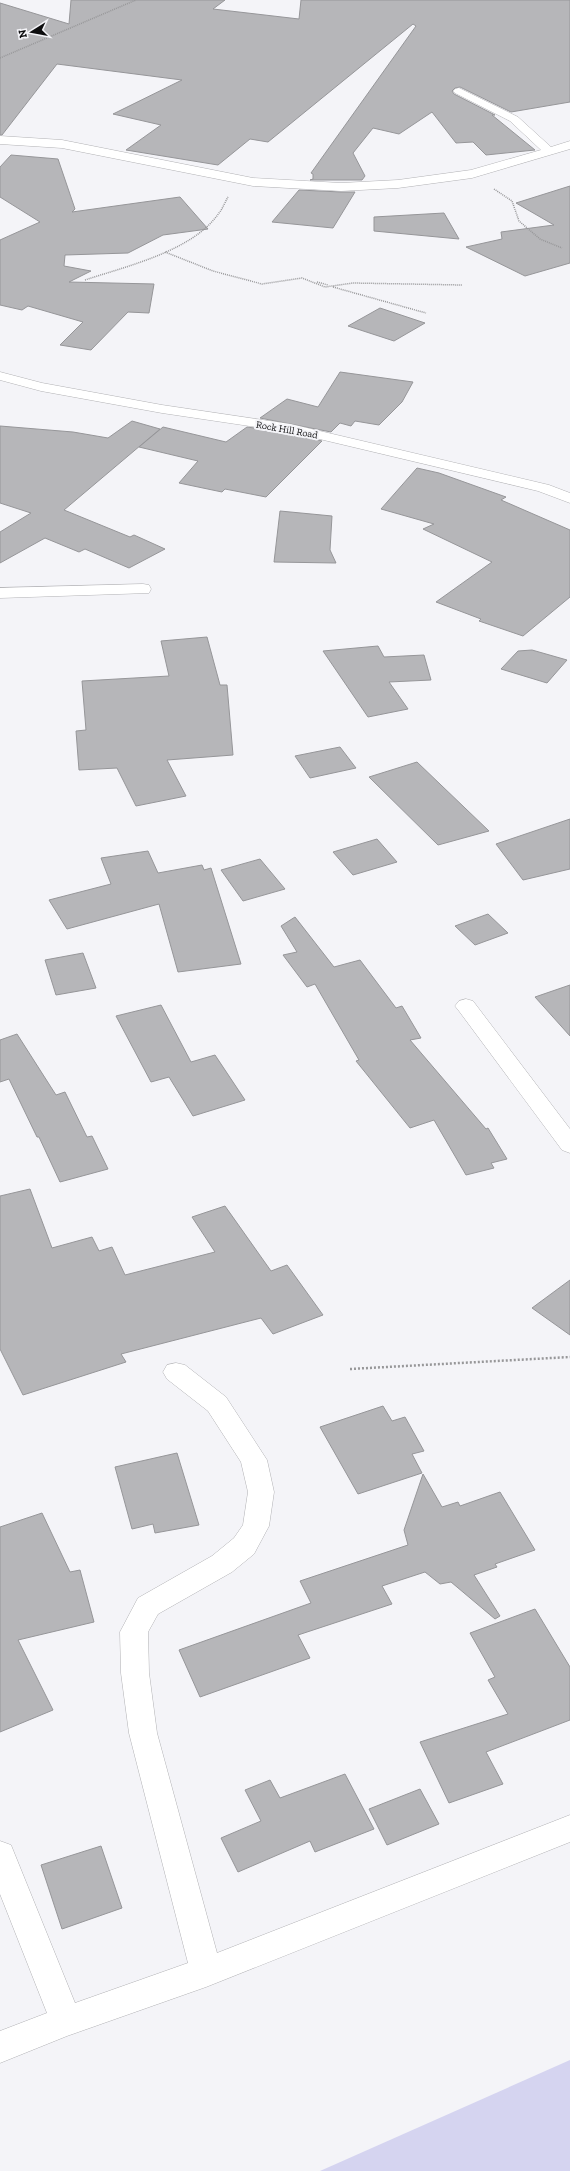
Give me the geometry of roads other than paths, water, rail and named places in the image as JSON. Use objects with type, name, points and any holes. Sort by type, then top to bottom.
[{"type":"street","points":[[459,91],[514,119],[549,151]]},
{"type":"street","points":[[0,140],[62,144],[253,182],[342,187],[398,184],[472,174],[570,145]]},
{"type":"street","name":"Rock Hill Road","points":[[0,376],[41,387],[162,410],[290,428],[543,488],[570,498]]},
{"type":"street","points":[[0,593],[143,589]]},
{"type":"street","points":[[466,1006],[570,1145]]},
{"type":"street","points":[[176,1372],[217,1404],[254,1460],[261,1492],[256,1526],[244,1546],[222,1564],[148,1606],[134,1632],[135,1673],[143,1733],[206,1972]]},
{"type":"street","points":[[0,2046],[66,2021],[206,1972],[570,1828]]},
{"type":"street","points":[[0,1855],[66,2021]]}]
